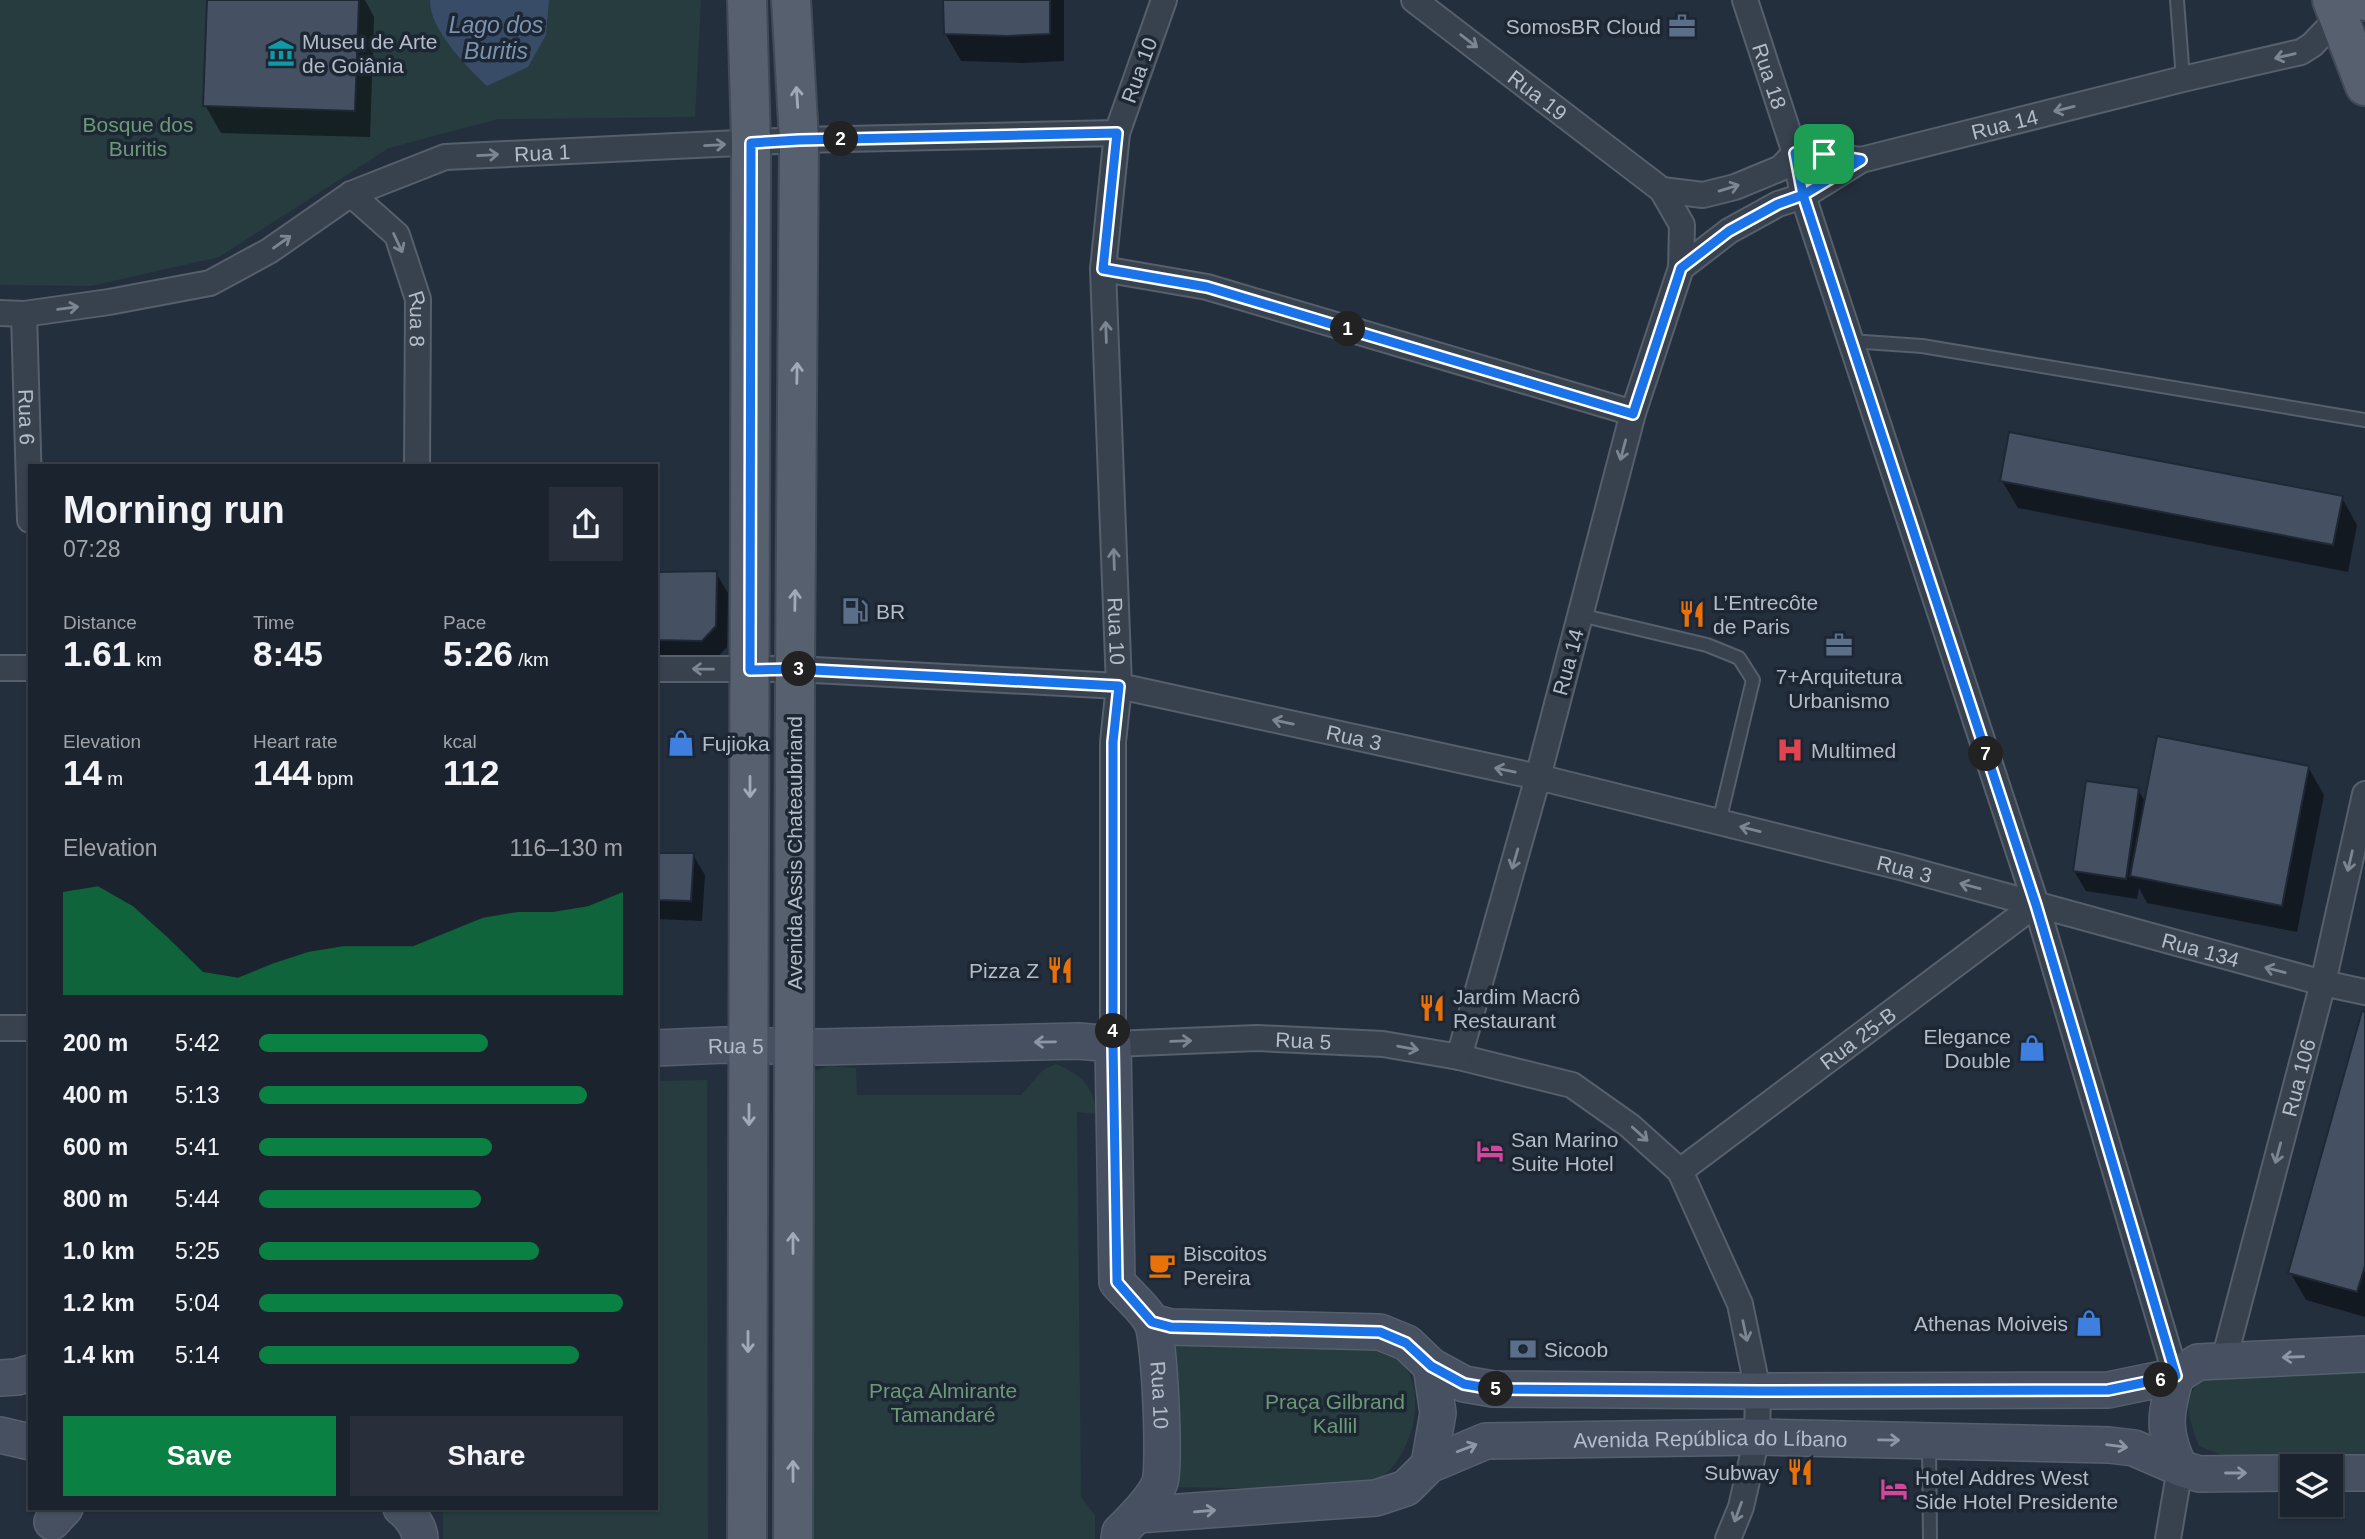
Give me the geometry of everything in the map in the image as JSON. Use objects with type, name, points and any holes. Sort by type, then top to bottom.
[{"type":"main road","points":[[747,0],[751,143],[747,1539]]},
{"type":"main road","name":"Avenida Assis Chateaubriand","points":[[791,0],[799,140],[794,669],[793,1539]]},
{"type":"main road","points":[[2350,5],[2365,86]]},
{"type":"main road","name":"Rua 5","points":[[658,1048],[1079,1041],[1113,1044]]},
{"type":"main road","name":"Rua 10","points":[[1113,1044],[1117,1282],[1152,1322],[1159,1364],[1162,1461],[1159,1483],[1128,1527]]},
{"type":"main road","points":[[1152,1322],[1171,1327],[1380,1332],[1406,1343],[1431,1366],[1464,1384],[1493,1389],[2108,1390],[2176,1376],[2198,1362],[2364,1350]]},
{"type":"main road","points":[[1429,1465],[1438,1413],[1431,1366]]},
{"type":"main road","points":[[0,1378],[28,1374]]},
{"type":"main road","points":[[2176,1376],[2166,1423],[2169,1447],[2180,1468]]},
{"type":"main road","points":[[0,1435],[28,1442]]},
{"type":"main road","name":"Avenida República do Líbano","points":[[1128,1527],[1376,1498],[1406,1488],[1429,1465],[1486,1441],[1757,1437],[2109,1445],[2134,1448],[2199,1474],[2280,1473]]},
{"type":"main road","points":[[404,1510],[420,1533],[420,1539]]},
{"type":"street","name":"Rua 10","points":[[1113,1044],[1113,742],[1119,686],[1103,269],[1117,133],[1164,0]]},
{"type":"street","name":"Rua 19","points":[[1414,0],[1662,190]]},
{"type":"street","name":"Rua 18","points":[[1745,0],[1795,153],[1803,195],[2036,905],[2176,1376]]},
{"type":"street","name":"Rua 14","points":[[1681,268],[1729,231],[1778,204],[1803,195],[1861,160],[2301,52],[2312,46],[2350,5]]},
{"type":"street","name":"Rua 1","points":[[12,313],[110,302],[210,283],[270,251],[352,194],[444,157],[799,140],[1117,133]]},
{"type":"street","points":[[1662,190],[1703,195],[1735,187],[1781,168],[1795,153],[1861,160]]},
{"type":"street","name":"Rua 14","points":[[1459,1057],[1538,777],[1633,414],[1681,268],[1682,226],[1662,190]]},
{"type":"street","name":"Rua 8","points":[[352,194],[397,235],[418,299],[417,464]]},
{"type":"street","points":[[1103,269],[1207,287],[1633,414]]},
{"type":"street","name":"Rua 6","points":[[12,313],[28,497]]},
{"type":"street","points":[[0,668],[28,668]]},
{"type":"street","name":"Rua 3","points":[[658,669],[794,669],[1119,686],[1538,777],[1900,867],[2036,905]]},
{"type":"street","name":"Rua 106","points":[[2224,1360],[2323,983],[2365,794]]},
{"type":"street","name":"Rua 134","points":[[2036,905],[2365,992]]},
{"type":"street","name":"Rua 25-B","points":[[1680,1171],[2036,905]]},
{"type":"street","points":[[0,1028],[28,1028]]},
{"type":"street","name":"Rua 5","points":[[1113,1044],[1257,1038],[1383,1044],[1459,1057],[1572,1085],[1630,1126],[1680,1171],[1740,1304],[1758,1391],[1757,1437],[1741,1507],[1728,1539]]},
{"type":"street","points":[[2168,1539],[2180,1468]]},
{"type":"lane","points":[[2177,0],[2183,79]]},
{"type":"lane","points":[[1850,341],[1922,346],[2365,420]]},
{"type":"lane","points":[[1580,615],[1707,645],[1739,658],[1753,680],[1719,822]]},
{"type":"lane","points":[[1929,1440],[1930,1539]]},
{"type":"green space","name":"Bosque dos Buritis","points":[[0,0],[701,0],[695,117],[498,119],[389,148],[219,257],[91,286],[0,285]]},
{"type":"green space","name":"Praça Almirante Tamandaré","points":[[1056,1064],[1085,1082],[1097,1114],[1077,1112],[1081,1497],[1095,1515],[1095,1539],[807,1539],[808,1073],[828,1066],[856,1068],[857,1095],[1021,1095],[1043,1070]]},
{"type":"green space","points":[[707,1080],[708,1539],[443,1539],[443,1510],[658,1510],[658,1081]]},
{"type":"green space","name":"Praça Gilbrand Kallil","points":[[1168,1334],[1353,1337],[1402,1359],[1412,1381],[1415,1397],[1413,1423],[1405,1448],[1381,1478],[1350,1490],[1164,1487]]},
{"type":"green space","points":[[2365,1364],[2365,1456],[2343,1458],[2343,1454],[2280,1454],[2280,1458],[2228,1458],[2199,1446],[2190,1419],[2189,1402],[2202,1377]]},
{"type":"water","name":"Lago dos Buritis","points":[[430,0],[549,0],[546,35],[528,67],[487,86],[442,35],[431,11]]},
{"type":"building","name":"Museu de Arte de Goiânia","points":[[207,0],[359,0],[355,111],[203,106]]},
{"type":"building","points":[[943,0],[1050,0],[1050,34],[944,34]]},
{"type":"building","points":[[2009,432],[2343,496],[2333,545],[2000,481]]},
{"type":"building","points":[[717,571],[716,626],[702,641],[658,640],[658,572]]},
{"type":"building","points":[[2157,736],[2309,766],[2282,906],[2130,876]]},
{"type":"building","points":[[2086,781],[2139,788],[2126,879],[2073,871]]},
{"type":"building","points":[[658,853],[694,853],[691,901],[658,900]]},
{"type":"building","points":[[2362,1011],[2365,1012],[2365,1266],[2357,1292],[2288,1273]]},
{"type":"place","name":"SomosBR Cloud","points":[[1682,26]]},
{"type":"place","name":"Museu de Arte de Goiânia","points":[[281,53]]},
{"type":"place","name":"BR","points":[[855,611]]},
{"type":"place","name":"L’Entrecôte de Paris","points":[[1692,614]]},
{"type":"place","name":"7+Arquitetura Urbanismo","points":[[1839,645]]},
{"type":"place","name":"Fujioka","points":[[681,743]]},
{"type":"place","name":"Multimed","points":[[1790,750]]},
{"type":"place","name":"Pizza Z","points":[[1060,970]]},
{"type":"place","name":"Jardim Macrô Restaurant","points":[[1432,1008]]},
{"type":"place","name":"Elegance Double","points":[[2032,1048]]},
{"type":"place","name":"San Marino Suite Hotel","points":[[1490,1151]]},
{"type":"place","name":"Biscoitos Pereira","points":[[1162,1265]]},
{"type":"place","name":"Athenas Moiveis","points":[[2089,1323]]},
{"type":"place","name":"Sicoob","points":[[1523,1349]]},
{"type":"place","name":"Subway","points":[[1800,1472]]},
{"type":"place","name":"Hotel Addres West Side Hotel Presidente","points":[[1894,1489]]},
{"type":"route","points":[[1824,154],[1795,153],[1803,195],[1778,204],[1729,231],[1681,268],[1633,414],[1207,287],[1103,269],[1117,133],[751,143],[750,670],[794,669],[1119,686],[1113,742],[1113,1044],[1117,1282],[1152,1322],[1171,1327],[1380,1332],[1406,1343],[1431,1366],[1464,1384],[1493,1389],[2108,1390],[2176,1376],[2036,905],[1803,195],[1861,160],[1824,154]]}]
